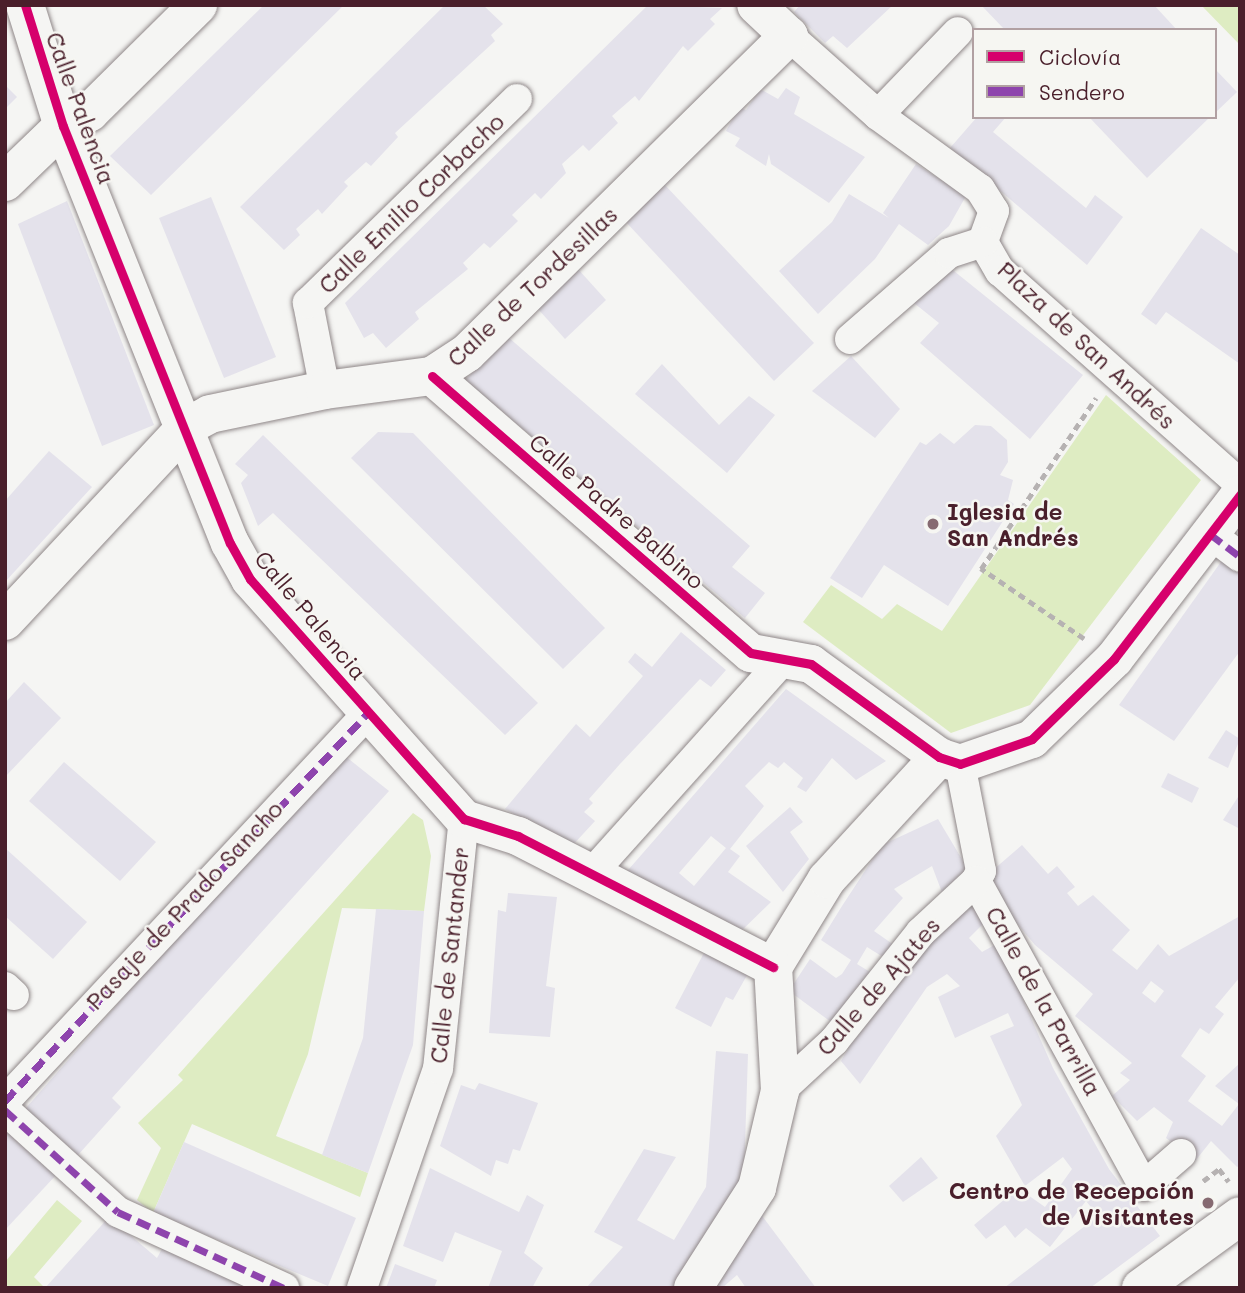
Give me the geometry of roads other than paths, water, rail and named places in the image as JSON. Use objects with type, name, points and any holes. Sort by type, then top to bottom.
[{"type":"main road","name":"Calle Palencia","points":[[25,5],[63,126],[250,579],[464,819]]},
{"type":"main road","points":[[5,182],[63,126],[90,112],[198,5]]},
{"type":"main road","points":[[756,5],[789,37]]},
{"type":"main road","name":"Calle de Tordesillas","points":[[5,621],[186,427],[210,414],[325,390],[432,376],[467,353],[789,37]]},
{"type":"main road","name":"Calle Padre Balbino","points":[[432,376],[751,653],[784,659]]},
{"type":"main road","points":[[464,819],[518,836],[773,967],[827,879],[950,761],[1032,739],[1114,659],[1240,495]]},
{"type":"main road","points":[[784,659],[811,664],[950,761]]},
{"type":"main road","name":"Calle de Ajates","points":[[693,1288],[757,1188],[780,1091],[773,967]]},
{"type":"main road","points":[[1141,1288],[1240,1216]]},
{"type":"street","points":[[789,37],[878,115],[958,32]]},
{"type":"street","name":"Calle Emilio Corbacho","points":[[325,390],[308,303],[517,99]]},
{"type":"street","name":"Plaza de San Andrés","points":[[878,115],[980,188],[994,211],[983,242],[1000,271],[1240,484]]},
{"type":"street","points":[[850,339],[949,253],[983,242]]},
{"type":"street","points":[[1210,534],[1240,557]]},
{"type":"street","points":[[591,874],[784,659]]},
{"type":"street","name":"Pasaje de Prado Sancho","points":[[5,1101],[368,713]]},
{"type":"street","name":"Calle de la Parrilla","points":[[950,761],[981,871],[976,881],[1144,1186],[1181,1154]]},
{"type":"street","name":"Calle de Santander","points":[[362,1288],[438,1069],[464,819]]},
{"type":"street","name":"Calle de Ajates","points":[[780,1091],[834,1041],[921,932],[976,881]]},
{"type":"street","points":[[5,1110],[118,1212],[284,1288]]},
{"type":"place","name":"Iglesia de San Andrés","points":[[933,524]]},
{"type":"place","name":"Centro de Recepción de Visitantes","points":[[1208,1203]]}]
